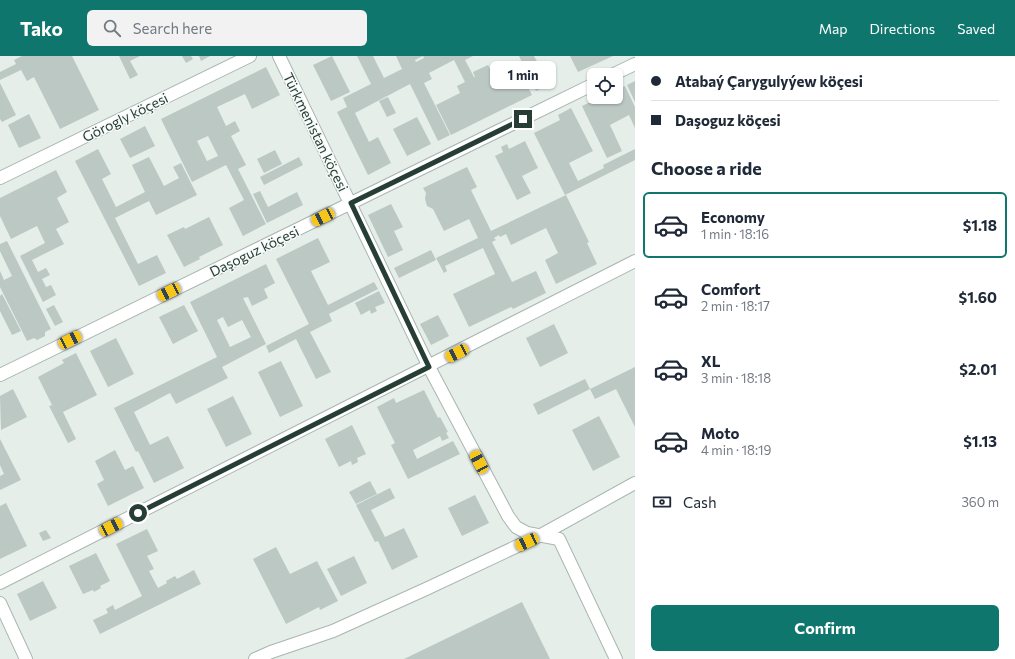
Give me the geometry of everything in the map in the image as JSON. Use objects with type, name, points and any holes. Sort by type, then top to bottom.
[{"type":"street","name":"Görogly köçesi","points":[[0,178],[250,56]]},
{"type":"street","name":"Türkmenistan köçesi","points":[[279,56],[429,367],[508,516],[516,527],[527,533],[559,539],[616,659]]},
{"type":"street","points":[[623,70],[635,64]]},
{"type":"street","name":"Daşoguz köçesi","points":[[0,375],[587,87]]},
{"type":"street","points":[[0,583],[429,367],[635,261]]},
{"type":"street","points":[[255,659],[333,631],[426,589],[541,535],[635,483]]},
{"type":"street","points":[[0,603],[26,659]]},
{"type":"building","points":[[22,56],[72,56],[99,110],[60,129],[34,77],[27,81],[21,70],[0,80],[0,72],[16,64],[14,60]]},
{"type":"building","points":[[119,56],[140,56],[130,61],[138,75],[130,79]]},
{"type":"building","points":[[182,56],[191,56],[193,59],[186,63]]},
{"type":"building","points":[[199,56],[210,56],[201,61]]},
{"type":"building","points":[[332,56],[350,92],[331,101],[313,65]]},
{"type":"building","points":[[357,56],[373,56],[384,78],[402,69],[396,56],[423,56],[473,56],[465,60],[474,77],[473,72],[488,65],[493,75],[516,63],[532,95],[451,135],[436,105],[460,93],[457,86],[465,82],[454,60],[429,73],[432,79],[424,83],[450,135],[438,141],[410,84],[355,113],[369,142],[378,137],[391,163],[368,175],[337,112],[347,107],[343,98],[371,84]],"holes":[[[423,56],[424,58],[416,62],[415,60]]]},
{"type":"building","points":[[519,56],[534,56],[539,65],[535,67],[544,87],[536,91]]},
{"type":"building","points":[[570,56],[613,56],[578,72]]},
{"type":"building","points":[[266,67],[280,95],[252,109],[245,94],[217,107],[226,126],[235,121],[240,131],[231,136],[246,165],[238,169],[266,224],[243,236],[229,208],[244,200],[226,165],[192,182],[161,119]],"holes":[[[208,136],[218,156],[207,161],[197,141]]]},
{"type":"building","points":[[635,81],[635,102],[627,85]]},
{"type":"building","points":[[0,83],[16,115],[2,122],[0,119]]},
{"type":"building","points":[[625,86],[635,107],[635,128],[629,115],[610,125],[622,151],[607,158],[582,106],[587,104],[623,104],[623,87]]},
{"type":"building","points":[[388,97],[396,113],[387,117],[379,101]]},
{"type":"building","points":[[571,108],[593,151],[569,163],[578,181],[604,168],[603,165],[635,149],[635,160],[565,195],[534,133],[560,120],[558,115]]},
{"type":"building","points":[[29,114],[41,138],[19,148],[8,125]]},
{"type":"building","points":[[417,117],[431,144],[407,156],[393,129]]},
{"type":"building","points":[[145,126],[155,146],[130,158],[120,139]]},
{"type":"building","points":[[525,141],[538,168],[522,176],[531,193],[517,200],[495,156],[503,152],[501,147],[507,144],[509,149]]},
{"type":"building","points":[[98,149],[111,174],[102,179],[116,207],[145,192],[132,165],[149,157],[164,186],[179,178],[173,167],[181,163],[197,195],[156,215],[149,201],[115,218],[138,264],[157,255],[166,273],[139,286],[75,161]]},
{"type":"building","points":[[275,150],[282,164],[264,173],[257,159]]},
{"type":"building","points":[[299,157],[303,165],[264,185],[260,177]]},
{"type":"building","points":[[467,167],[477,187],[471,190],[491,231],[566,195],[589,242],[587,243],[597,264],[556,284],[545,260],[558,253],[546,228],[511,245],[506,234],[500,237],[499,235],[494,238],[496,240],[492,242],[512,282],[536,271],[546,293],[513,309],[511,307],[469,327],[453,294],[495,274],[483,248],[445,266],[447,271],[444,273],[436,258],[478,238],[469,219],[444,231],[433,209],[427,206],[425,199],[426,193],[423,188]]},
{"type":"building","points":[[56,170],[67,192],[57,198],[69,222],[56,229],[64,244],[32,260],[38,272],[46,268],[50,275],[42,279],[46,287],[51,285],[56,295],[43,302],[20,256],[45,243],[37,226],[11,239],[0,216],[0,198]]},
{"type":"building","points":[[260,191],[268,207],[297,192],[303,205],[267,223],[253,194]]},
{"type":"building","points":[[391,204],[403,227],[394,231],[403,250],[388,257],[368,215]]},
{"type":"building","points":[[209,217],[223,245],[199,257],[200,259],[184,267],[167,235],[184,227],[185,229]]},
{"type":"building","points":[[318,238],[330,262],[311,271],[328,305],[374,282],[378,289],[329,314],[332,321],[310,332],[331,372],[316,379],[296,339],[269,353],[266,346],[309,324],[276,259]]},
{"type":"building","points":[[7,241],[51,329],[45,332],[45,336],[37,340],[34,338],[27,341],[0,287],[0,271],[4,280],[12,276],[0,251],[0,244]]},
{"type":"building","points":[[431,250],[436,260],[399,278],[394,268]]},
{"type":"building","points":[[266,264],[275,283],[264,289],[268,298],[252,306],[248,297],[243,298],[266,344],[222,367],[228,378],[176,404],[170,393],[134,412],[150,445],[168,436],[184,468],[154,483],[138,451],[136,452],[114,408],[217,357],[190,302]],"holes":[[[223,317],[228,327],[242,320],[251,337],[230,347],[217,320]]]},
{"type":"building","points":[[379,291],[385,303],[375,307],[377,311],[371,314],[370,310],[361,315],[355,303]]},
{"type":"building","points":[[2,294],[21,331],[12,335],[0,311],[0,296]]},
{"type":"building","points":[[54,305],[63,322],[55,326],[46,309]]},
{"type":"building","points":[[184,305],[198,331],[173,344],[159,317]]},
{"type":"building","points":[[438,315],[449,336],[431,345],[420,324]]},
{"type":"building","points":[[554,324],[568,353],[540,367],[526,338]]},
{"type":"building","points":[[116,338],[134,374],[108,387],[90,351]]},
{"type":"building","points":[[76,353],[97,395],[63,412],[76,439],[68,443],[49,406],[52,405],[38,377],[64,363],[62,360]]},
{"type":"building","points":[[281,361],[303,406],[280,417],[258,372]]},
{"type":"building","points":[[635,367],[635,427],[616,389],[595,399],[590,389]]},
{"type":"building","points":[[585,379],[590,389],[538,415],[533,404]]},
{"type":"building","points":[[13,389],[27,417],[1,430],[0,396]]},
{"type":"building","points":[[424,390],[438,418],[440,417],[448,432],[446,433],[449,438],[442,441],[440,436],[413,450],[417,459],[453,441],[460,454],[408,479],[391,445],[395,443],[377,407],[394,398],[396,403]]},
{"type":"building","points":[[233,396],[252,434],[226,447],[207,409]]},
{"type":"building","points":[[599,416],[620,457],[593,471],[572,430]]},
{"type":"building","points":[[352,425],[366,454],[357,458],[358,462],[352,465],[351,461],[339,467],[325,439]]},
{"type":"building","points":[[0,439],[21,480],[0,490],[0,476],[4,474],[0,465]]},
{"type":"building","points":[[115,450],[125,470],[133,466],[144,488],[108,506],[97,484],[104,480],[95,461]]},
{"type":"building","points":[[370,481],[377,494],[356,504],[349,492]]},
{"type":"building","points":[[390,488],[395,498],[371,510],[385,537],[404,528],[418,557],[392,570],[378,541],[375,542],[356,505]]},
{"type":"building","points":[[475,495],[489,523],[462,536],[448,508]]},
{"type":"building","points":[[6,503],[27,546],[0,559],[0,506]]},
{"type":"building","points":[[147,529],[158,551],[147,556],[154,569],[149,571],[158,588],[175,576],[177,579],[194,570],[201,584],[100,634],[93,620],[108,613],[106,609],[113,605],[115,610],[142,596],[116,544]]},
{"type":"building","points":[[46,530],[51,538],[43,541],[39,533]]},
{"type":"building","points":[[276,547],[290,574],[317,561],[338,601],[320,610],[319,607],[286,624],[253,559]]},
{"type":"building","points":[[96,553],[110,581],[100,586],[101,588],[94,592],[93,590],[83,594],[69,566]]},
{"type":"building","points":[[354,556],[367,583],[341,596],[327,569]]},
{"type":"building","points":[[43,581],[57,608],[30,621],[17,594]]},
{"type":"building","points":[[522,602],[550,659],[404,659]]},
{"type":"route","points":[[138,513],[429,367],[351,203],[523,119]]}]
